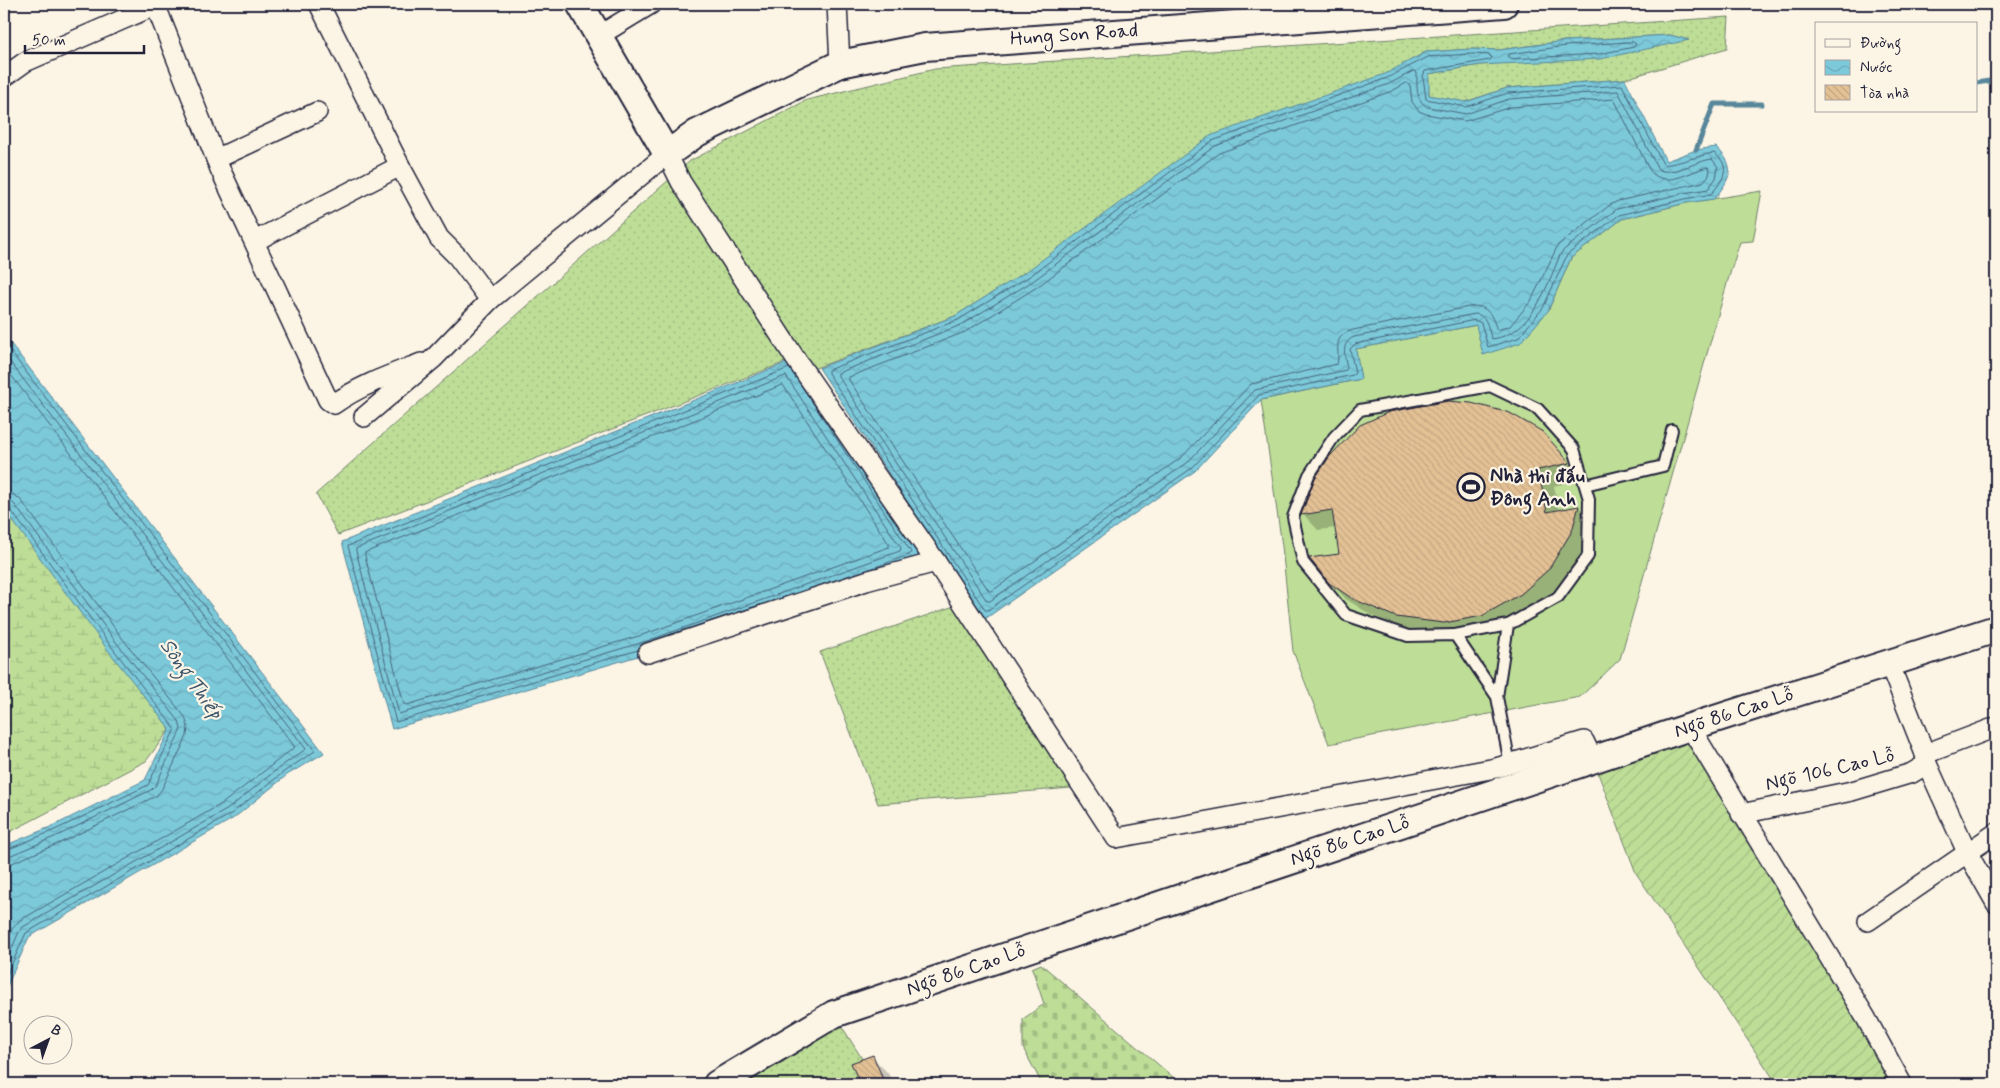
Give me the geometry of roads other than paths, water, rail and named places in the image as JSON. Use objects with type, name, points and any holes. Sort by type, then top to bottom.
[{"type":"street","points":[[4,77],[25,62],[147,9],[153,4],[216,159],[330,402],[334,404],[350,392],[379,378],[434,358]]},
{"type":"street","points":[[319,4],[400,166],[439,238],[457,256],[490,300]]},
{"type":"street","points":[[580,4],[600,35],[681,182],[795,358],[936,562],[1116,838],[1487,770],[1584,741],[1593,760]]},
{"type":"street","points":[[600,35],[651,4]]},
{"type":"street","points":[[836,4],[840,64]]},
{"type":"street","name":"Hung Son Road","points":[[667,154],[697,133],[840,64],[925,47],[1504,4]]},
{"type":"street","points":[[216,159],[317,112]]},
{"type":"street","points":[[364,417],[434,358],[490,300],[667,154]]},
{"type":"street","points":[[255,241],[400,166]]},
{"type":"street","points":[[648,653],[866,581],[936,562]]},
{"type":"street","name":"Ngõ 86 Cao Lỗ","points":[[717,1084],[834,1014],[1690,727],[1996,629]]},
{"type":"street","points":[[1889,663],[1926,759],[1966,852],[1996,903]]},
{"type":"street","points":[[1690,727],[1866,1018],[1902,1084]]},
{"type":"street","name":"Ngõ 106 Cao Lỗ","points":[[1741,814],[1852,791],[1912,773],[1926,759],[1996,727]]},
{"type":"street","points":[[1868,921],[1996,833]]},
{"type":"lane","points":[[1490,386],[1538,409],[1574,449],[1589,499],[1588,556],[1558,597],[1508,625],[1455,635],[1408,636],[1346,615],[1303,562],[1293,517],[1309,475],[1334,437],[1360,410],[1490,386]]},
{"type":"lane","points":[[1585,485],[1663,466],[1672,430]]},
{"type":"lane","points":[[1508,625],[1496,697],[1510,764]]},
{"type":"lane","points":[[1455,635],[1496,697]]},
{"type":"water","points":[[1670,35],[1689,40],[1600,59],[1480,65],[1429,74],[1429,95],[1466,102],[1507,88],[1625,79],[1666,161],[1696,150],[1716,147],[1723,154],[1729,167],[1728,179],[1714,199],[1686,203],[1622,219],[1571,258],[1548,311],[1520,343],[1483,355],[1476,325],[1356,349],[1361,379],[1261,400],[1195,471],[985,619],[819,368],[955,316],[1027,271],[1210,136],[1385,74],[1426,52],[1472,49],[1499,50],[1565,41]]},
{"type":"water","name":"Sông Thiếp","points":[[4,335],[324,753],[287,775],[234,818],[29,937],[4,993],[4,846],[55,825],[145,780],[170,729],[107,649],[4,509]]},
{"type":"water","points":[[791,361],[920,556],[648,653],[392,729],[342,542]]},
{"type":"waterway","points":[[1978,83],[1996,80]]},
{"type":"waterway","points":[[1696,150],[1714,104],[1762,104]]},
{"type":"place","name":"Nhà thi đấu Đông Anh","points":[[1471,487]]}]
